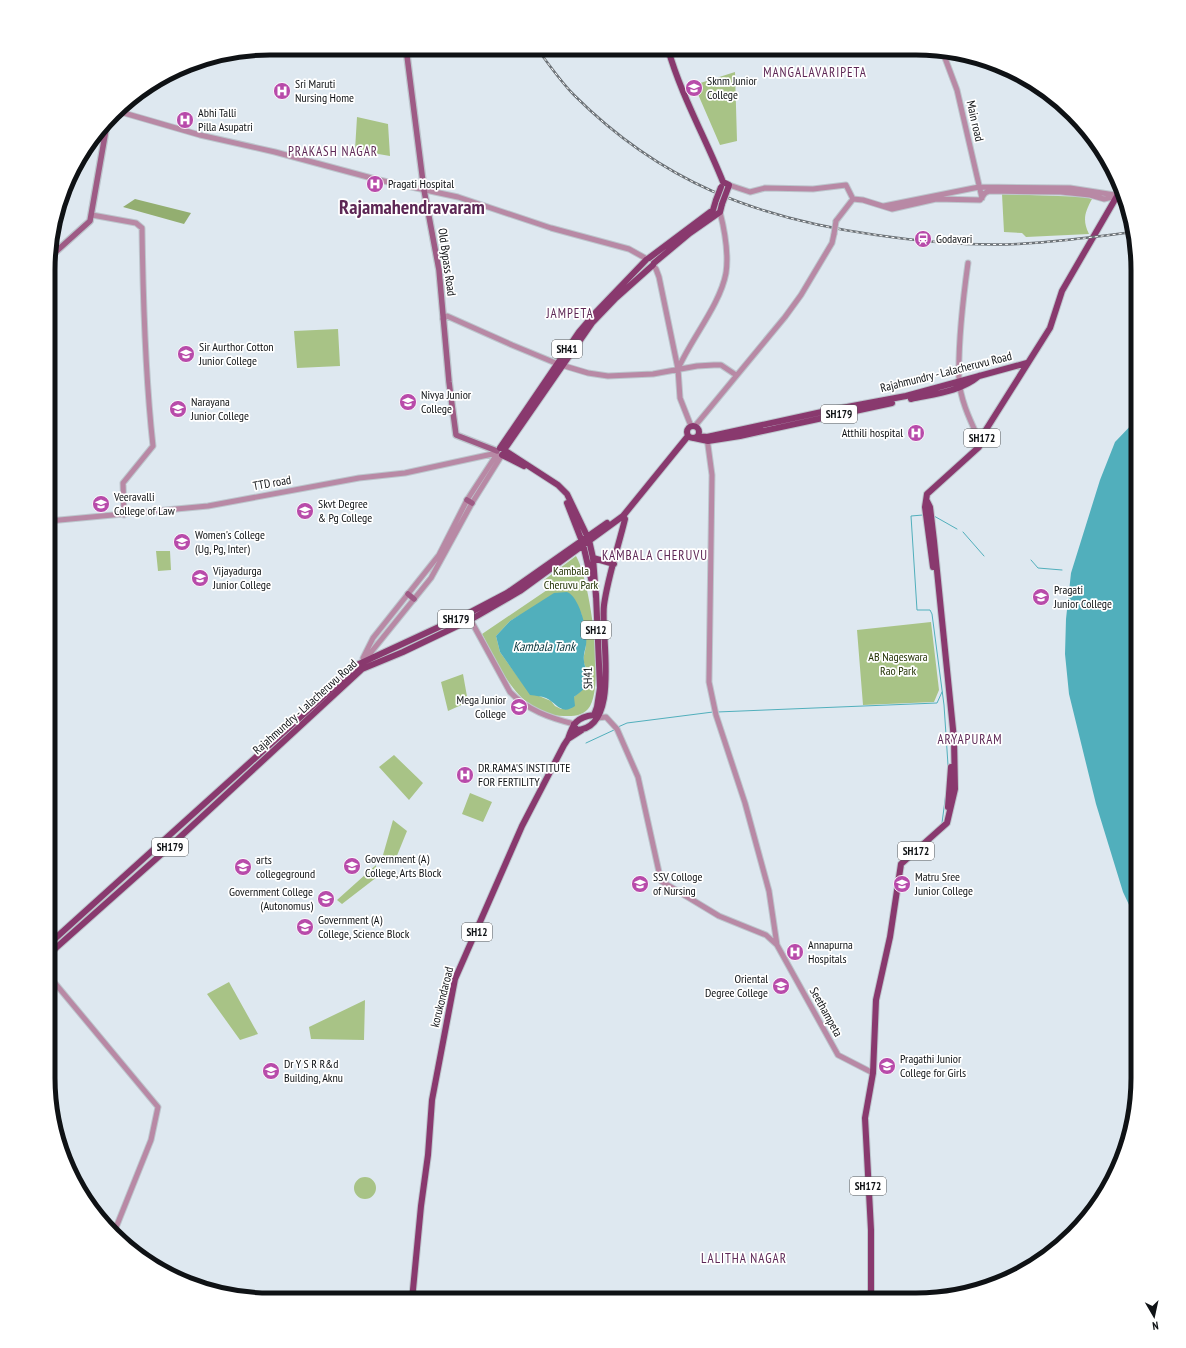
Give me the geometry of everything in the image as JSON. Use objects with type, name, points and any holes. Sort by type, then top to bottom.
[{"type":"main road","name":"Old Bypass Road","points":[[407,55],[424,190],[439,270],[456,435],[500,452]]},
{"type":"main road","points":[[670,55],[676,77],[706,139],[722,184],[729,186],[721,207]]},
{"type":"main road","points":[[56,251],[90,221],[106,131]]},
{"type":"main road","name":"SH41","points":[[500,452],[597,311],[648,259],[713,210],[722,184]]},
{"type":"main road","name":"Rajahmundry - Lalacheruvu Road","points":[[693,426],[688,429],[692,436],[708,439],[831,410],[960,384],[980,375],[1027,363],[1050,328],[1062,291],[1118,197]]},
{"type":"main road","name":"SH41","points":[[577,340],[616,298],[721,207]]},
{"type":"main road","points":[[648,259],[647,265],[654,264]]},
{"type":"main road","name":"SH172","points":[[871,1293],[870,1230],[865,1118],[873,1073],[875,1008],[890,938],[900,864],[947,823],[951,740],[938,606],[926,511],[927,494],[979,447],[982,436],[1027,363]]},
{"type":"main road","points":[[692,436],[699,431],[693,426]]},
{"type":"main road","name":"Rajahmundry - Lalacheruvu Road","points":[[55,949],[177,840],[287,736],[367,664],[403,652],[428,640],[518,589],[582,542],[623,516],[692,436]]},
{"type":"main road","name":"SH179","points":[[588,538],[620,514],[692,436]]},
{"type":"main road","name":"SH12","points":[[500,452],[564,491],[588,538],[593,558],[596,597]]},
{"type":"main road","name":"SH12","points":[[500,452],[529,469],[556,488],[568,505],[582,542]]},
{"type":"main road","points":[[582,730],[576,730],[574,724],[581,717],[595,717],[602,708],[606,690],[603,624],[604,606],[607,587],[626,519],[623,516]]},
{"type":"main road","name":"SH41","points":[[582,542],[596,597],[600,688],[598,707],[595,717]]},
{"type":"main road","points":[[593,558],[614,564]]},
{"type":"main road","points":[[408,594],[414,599]]},
{"type":"main road","name":"SH179","points":[[55,939],[327,691],[367,664],[399,646],[425,633],[469,617]]},
{"type":"main road","points":[[425,633],[428,640]]},
{"type":"main road","points":[[399,646],[403,652]]},
{"type":"main road","name":"korukondaroad","points":[[413,1293],[421,1206],[428,1155],[432,1100],[455,979],[522,826],[568,740],[582,730],[593,725],[595,717]]},
{"type":"main road","name":"SH12","points":[[568,740],[574,724]]},
{"type":"street","name":"Main road","points":[[945,57],[957,90],[978,187],[982,198]]},
{"type":"street","points":[[123,113],[200,135],[256,147],[378,180],[458,197],[551,228],[629,249],[648,259]]},
{"type":"street","points":[[729,186],[750,192],[766,188],[813,189],[846,185],[853,199]]},
{"type":"street","points":[[884,206],[978,187],[1070,188],[1117,194]]},
{"type":"street","points":[[853,199],[862,200],[892,209],[936,199],[977,200],[982,198],[985,192],[989,191],[1061,192],[1090,195],[1104,199],[1118,195]]},
{"type":"street","points":[[654,264],[659,277],[678,369],[680,398],[693,426],[776,328],[800,295],[832,243],[836,221],[853,199]]},
{"type":"street","points":[[678,369],[684,355],[712,306],[725,276],[727,248],[721,207]]},
{"type":"street","points":[[92,216],[136,223],[142,228],[142,287],[148,405],[153,446],[123,483],[124,515]]},
{"type":"street","points":[[968,263],[961,323],[960,384],[969,418],[977,435],[982,436]]},
{"type":"street","points":[[443,319],[447,316],[560,365],[588,373],[608,376],[655,374],[714,364],[721,366],[736,375]]},
{"type":"street","points":[[708,439],[712,475],[709,682],[716,715],[745,803],[769,890],[776,945]]},
{"type":"street","points":[[367,664],[366,650],[373,638],[439,555],[500,452]]},
{"type":"street","name":"TTD road","points":[[55,521],[208,506],[359,478],[405,473],[500,452]]},
{"type":"street","points":[[367,664],[372,651],[431,578],[470,501]]},
{"type":"street","points":[[469,617],[510,692],[520,702],[545,715],[574,724]]},
{"type":"street","points":[[595,717],[606,718],[616,728],[641,786],[661,882],[719,916],[766,935],[776,945]]},
{"type":"street","name":"Seethampeta","points":[[776,945],[838,1055],[873,1073]]},
{"type":"street","points":[[55,983],[158,1107],[151,1140],[116,1228]]},
{"type":"green space","points":[[735,72],[737,141],[720,145],[694,85]]},
{"type":"green space","points":[[357,117],[388,124],[390,156],[355,150]]},
{"type":"green space","points":[[1002,194],[1086,197],[1092,199],[1085,216],[1089,234],[1026,237],[1022,233],[1004,232]]},
{"type":"green space","points":[[135,199],[191,213],[184,224],[123,207]]},
{"type":"green space","points":[[338,329],[340,366],[297,368],[294,331]]},
{"type":"green space","points":[[156,551],[170,551],[171,570],[158,571]]},
{"type":"green space","name":"Kambala Cheruvu Park","points":[[576,556],[581,568],[591,609],[596,658],[596,680],[593,698],[588,709],[577,715],[565,716],[549,714],[535,708],[523,699],[504,675],[482,634],[550,588],[544,580]],"holes":[[[581,613],[586,642],[584,664],[589,673],[583,689],[574,697],[572,708],[561,709],[555,706],[551,701],[539,696],[523,684],[500,652],[496,636],[510,621],[520,615]]]},
{"type":"green space","name":"AB Nageswara Rao Park","points":[[931,622],[939,690],[934,702],[863,705],[857,630]]},
{"type":"green space","points":[[463,674],[468,702],[448,711],[441,682]]},
{"type":"green space","points":[[394,755],[423,783],[409,800],[379,767]]},
{"type":"green space","points":[[470,793],[492,802],[483,822],[462,814]]},
{"type":"green space","points":[[393,820],[407,831],[394,863],[383,855]]},
{"type":"green space","points":[[376,865],[377,877],[342,904],[337,900]]},
{"type":"green space","points":[[229,982],[258,1034],[240,1040],[207,994]]},
{"type":"green space","points":[[365,1000],[364,1040],[311,1039],[309,1027]]},
{"type":"green space","points":[[365,1177],[373,1180],[376,1188],[373,1196],[365,1199],[357,1196],[354,1188],[357,1180]]},
{"type":"water","points":[[1131,425],[1131,909],[1123,892],[1096,804],[1069,694],[1065,654],[1066,619],[1071,573],[1100,480],[1115,442]]},
{"type":"water","name":"Kambala Tank","points":[[567,592],[572,595],[576,601],[582,616],[586,632],[584,664],[589,678],[587,685],[574,697],[575,706],[566,710],[559,708],[546,698],[530,695],[500,652],[496,636],[510,621],[554,593]]},
{"type":"waterway","points":[[923,515],[911,516],[917,610],[930,610],[932,614],[944,705],[948,765]]},
{"type":"waterway","points":[[934,516],[957,529]]},
{"type":"waterway","points":[[963,532],[984,556]]},
{"type":"waterway","points":[[1031,560],[1038,568],[1062,570]]},
{"type":"waterway","points":[[717,712],[937,703],[942,692]]},
{"type":"waterway","points":[[618,727],[627,723],[713,712]]},
{"type":"waterway","points":[[586,743],[614,730]]},
{"type":"waterway","points":[[942,823],[946,793]]},
{"type":"waterway","points":[[901,858],[916,846]]},
{"type":"railway","points":[[542,55],[574,95],[607,125],[641,151],[676,173],[713,191],[751,206],[790,218],[832,228],[876,235],[947,243],[1018,244],[1061,241],[1128,233]]},
{"type":"place","name":"Sknm Junior College","points":[[694,88]]},
{"type":"place","name":"Sri Maruti Nursing Home","points":[[282,91]]},
{"type":"place","name":"Abhi Talli Pilla Asupatri","points":[[185,120]]},
{"type":"place","name":"Pragati Hospital","points":[[375,184]]},
{"type":"place","name":"Godavari","points":[[923,239]]},
{"type":"place","name":"Sir Aurthor Cotton Junior College","points":[[186,354]]},
{"type":"place","name":"Nivya Junior College","points":[[408,402]]},
{"type":"place","name":"Narayana Junior College","points":[[178,409]]},
{"type":"place","name":"Atthili hospital","points":[[916,433]]},
{"type":"place","name":"Veeravalli College of Law","points":[[101,504]]},
{"type":"place","name":"Skvt Degree & Pg College","points":[[305,511]]},
{"type":"place","name":"Women's College (Ug, Pg, Inter)","points":[[182,542]]},
{"type":"place","name":"Vijayadurga Junior College","points":[[200,578]]},
{"type":"place","name":"Pragati Junior College","points":[[1041,597]]},
{"type":"place","name":"Mega Junior College","points":[[519,707]]},
{"type":"place","name":"DR.RAMA'S INSTITUTE FOR FERTILITY","points":[[465,775]]},
{"type":"place","name":"Government (A) College, Arts Block","points":[[352,866]]},
{"type":"place","name":"arts collegeground","points":[[243,867]]},
{"type":"place","name":"SSV Colloge of Nursing","points":[[640,884]]},
{"type":"place","name":"Matru Sree Junior College","points":[[902,884]]},
{"type":"place","name":"Government College (Autonomus)","points":[[326,899]]},
{"type":"place","name":"Government (A) College, Science Block","points":[[305,927]]},
{"type":"place","name":"Annapurna Hospitals","points":[[795,952]]},
{"type":"place","name":"Oriental Degree College","points":[[781,986]]},
{"type":"place","name":"Pragathi Junior College for Girls","points":[[887,1066]]},
{"type":"place","name":"Dr Y S R R&d Building, Aknu","points":[[271,1071]]},
{"type":"district","name":"MANGALAVARIPETA","points":[[815,72]]},
{"type":"district","name":"PRAKASH NAGAR","points":[[333,151]]},
{"type":"district","name":"Rajamahendravaram","points":[[412,207]]},
{"type":"district","name":"JAMPETA","points":[[570,313]]},
{"type":"district","name":"KAMBALA CHERUVU","points":[[655,555]]},
{"type":"district","name":"ARYAPURAM","points":[[970,739]]},
{"type":"district","name":"LALITHA NAGAR","points":[[744,1258]]}]
